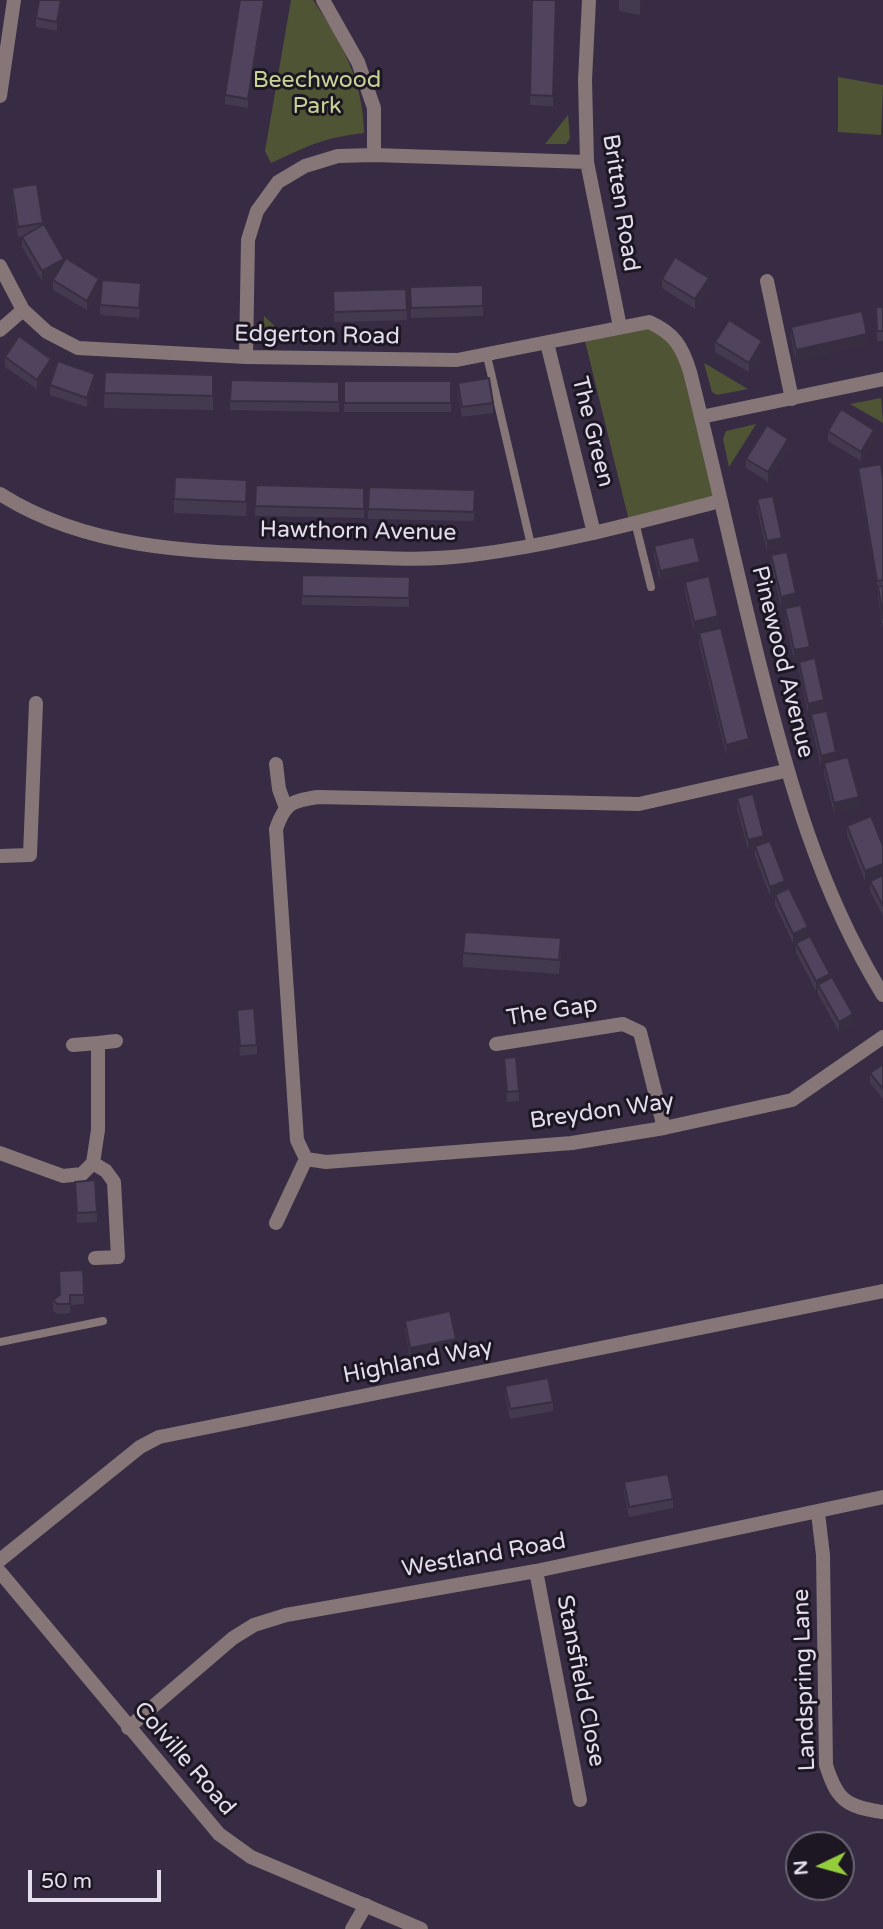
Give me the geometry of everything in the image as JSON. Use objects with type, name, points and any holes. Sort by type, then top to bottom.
[{"type":"street","points":[[0,96],[14,0]]},
{"type":"street","points":[[323,0],[358,62],[374,108],[374,155]]},
{"type":"street","name":"Britten Road","points":[[589,0],[585,79],[587,162],[620,327]]},
{"type":"street","points":[[246,357],[248,240],[257,211],[278,182],[305,166],[338,156],[374,155],[587,162]]},
{"type":"street","name":"Edgerton Road","points":[[0,266],[23,310],[47,332],[78,348],[383,361],[487,356],[649,322],[668,330]]},
{"type":"street","points":[[767,281],[792,399]]},
{"type":"street","points":[[0,330],[23,310]]},
{"type":"street","name":"Pinewood Avenue","points":[[668,330],[683,348],[785,771],[816,863],[844,928],[883,995]]},
{"type":"street","name":"The Green","points":[[547,343],[594,533]]},
{"type":"street","points":[[701,418],[883,379]]},
{"type":"street","name":"Hawthorn Avenue","points":[[0,494],[27,511],[83,531],[179,551],[410,559],[470,556],[531,545],[594,533],[720,501]]},
{"type":"street","points":[[0,856],[30,855],[36,703]]},
{"type":"street","points":[[276,764],[279,789],[286,808]]},
{"type":"street","points":[[276,1223],[306,1159],[297,1140],[276,830],[286,808],[293,800],[318,797],[639,804],[785,771]]},
{"type":"street","name":"The Gap","points":[[496,1044],[623,1024],[632,1028],[640,1032],[664,1128]]},
{"type":"street","name":"Breydon Way","points":[[306,1159],[326,1162],[572,1143],[664,1128],[792,1100],[883,1037]]},
{"type":"street","points":[[73,1045],[116,1041]]},
{"type":"street","points":[[0,1153],[64,1176],[82,1174],[93,1163],[98,1130],[98,1043]]},
{"type":"street","points":[[93,1163],[106,1171],[114,1182],[117,1257],[95,1258]]},
{"type":"street","name":"Highland Way","points":[[0,1560],[140,1447],[159,1437],[883,1291]]},
{"type":"street","name":"Westland Road","points":[[128,1728],[233,1638],[254,1625],[286,1615],[536,1570],[818,1513],[883,1497]]},
{"type":"street","name":"Landspring Lane","points":[[818,1513],[823,1555],[826,1765],[839,1796],[857,1807],[883,1812]]},
{"type":"street","name":"Stansfield Close","points":[[536,1570],[580,1800]]},
{"type":"street","name":"Colville Road","points":[[0,1572],[219,1834],[251,1857],[421,1929]]},
{"type":"street","points":[[352,1929],[366,1905]]},
{"type":"lane","points":[[487,356],[531,545]]},
{"type":"lane","points":[[635,522],[651,587]]},
{"type":"lane","points":[[0,1342],[103,1321]]},
{"type":"green space","name":"Beechwood Park","points":[[291,0],[313,0],[342,47],[360,96],[364,133],[326,140],[271,163],[265,151]]},
{"type":"green space","points":[[838,77],[883,85],[881,135],[838,132]]},
{"type":"green space","points":[[568,115],[570,138],[566,144],[545,144]]},
{"type":"green space","points":[[264,316],[291,341],[268,340],[264,336]]},
{"type":"green space","points":[[647,328],[664,335],[678,351],[714,500],[629,521],[585,341]]},
{"type":"green space","points":[[704,363],[748,389],[717,395],[712,392]]},
{"type":"green space","points":[[881,398],[883,423],[850,404]]},
{"type":"green space","points":[[756,424],[729,467],[723,439],[726,431]]},
{"type":"building","points":[[39,0],[61,0],[57,22],[36,18]]},
{"type":"building","points":[[240,0],[264,0],[248,99],[225,95]]},
{"type":"building","points":[[532,0],[556,0],[553,96],[530,95]]},
{"type":"building","points":[[37,184],[43,223],[18,227],[12,188]]},
{"type":"building","points":[[44,224],[64,259],[42,271],[22,237]]},
{"type":"building","points":[[675,257],[709,278],[695,299],[662,279]]},
{"type":"building","points":[[66,258],[99,279],[87,301],[53,280]]},
{"type":"building","points":[[102,280],[141,283],[139,308],[100,305]]},
{"type":"building","points":[[483,285],[483,306],[411,308],[410,287]]},
{"type":"building","points":[[406,289],[407,310],[334,312],[333,291]]},
{"type":"building","points":[[876,307],[883,307],[883,331],[877,331]]},
{"type":"building","points":[[862,311],[867,334],[796,350],[791,327]]},
{"type":"building","points":[[729,320],[762,341],[749,363],[715,342]]},
{"type":"building","points":[[19,336],[51,359],[37,380],[5,357]]},
{"type":"building","points":[[58,361],[95,374],[87,398],[50,385]]},
{"type":"building","points":[[105,372],[213,375],[213,396],[104,393]]},
{"type":"building","points":[[489,378],[493,403],[462,407],[458,383]]},
{"type":"building","points":[[231,380],[339,382],[339,402],[230,401]]},
{"type":"building","points":[[344,381],[451,381],[451,403],[344,403]]},
{"type":"building","points":[[841,409],[874,430],[861,452],[828,431]]},
{"type":"building","points":[[767,425],[788,439],[768,472],[746,459]]},
{"type":"building","points":[[881,464],[883,580],[877,581],[858,468]]},
{"type":"building","points":[[175,477],[247,480],[246,502],[174,499]]},
{"type":"building","points":[[256,485],[364,488],[364,509],[255,506]]},
{"type":"building","points":[[369,487],[475,490],[474,512],[368,509]]},
{"type":"building","points":[[773,496],[782,538],[767,541],[757,499]]},
{"type":"building","points":[[694,537],[700,562],[660,571],[654,546]]},
{"type":"building","points":[[787,552],[796,593],[781,597],[771,555]]},
{"type":"building","points":[[302,575],[410,577],[409,598],[302,596]]},
{"type":"building","points":[[709,576],[718,616],[694,622],[685,582]]},
{"type":"building","points":[[883,586],[883,618],[878,587]]},
{"type":"building","points":[[801,605],[810,647],[794,650],[785,608]]},
{"type":"building","points":[[721,628],[749,739],[726,745],[699,633]]},
{"type":"building","points":[[815,658],[824,700],[808,704],[799,662]]},
{"type":"building","points":[[827,711],[836,752],[821,756],[811,714]]},
{"type":"building","points":[[848,757],[859,797],[834,803],[824,763]]},
{"type":"building","points":[[753,794],[764,836],[748,840],[737,798]]},
{"type":"building","points":[[871,816],[883,846],[883,864],[865,871],[847,826]]},
{"type":"building","points":[[770,841],[785,881],[770,887],[755,846]]},
{"type":"building","points":[[883,875],[883,906],[870,881]]},
{"type":"building","points":[[789,888],[808,927],[793,934],[775,895]]},
{"type":"building","points":[[465,932],[561,938],[559,960],[463,953]]},
{"type":"building","points":[[810,936],[830,974],[816,981],[796,943]]},
{"type":"building","points":[[832,977],[853,1014],[839,1022],[818,985]]},
{"type":"building","points":[[254,1008],[257,1045],[240,1046],[237,1010]]},
{"type":"building","points":[[516,1057],[519,1091],[507,1092],[504,1058]]},
{"type":"building","points":[[883,1064],[883,1089],[870,1073]]},
{"type":"building","points":[[95,1180],[97,1212],[77,1213],[75,1182]]},
{"type":"building","points":[[83,1270],[84,1295],[70,1295],[70,1304],[57,1304],[53,1300],[60,1295],[59,1271]]},
{"type":"building","points":[[450,1311],[456,1339],[410,1348],[405,1321]]},
{"type":"building","points":[[548,1378],[553,1402],[510,1409],[505,1386]]},
{"type":"building","points":[[668,1474],[673,1499],[629,1507],[624,1482]]}]
